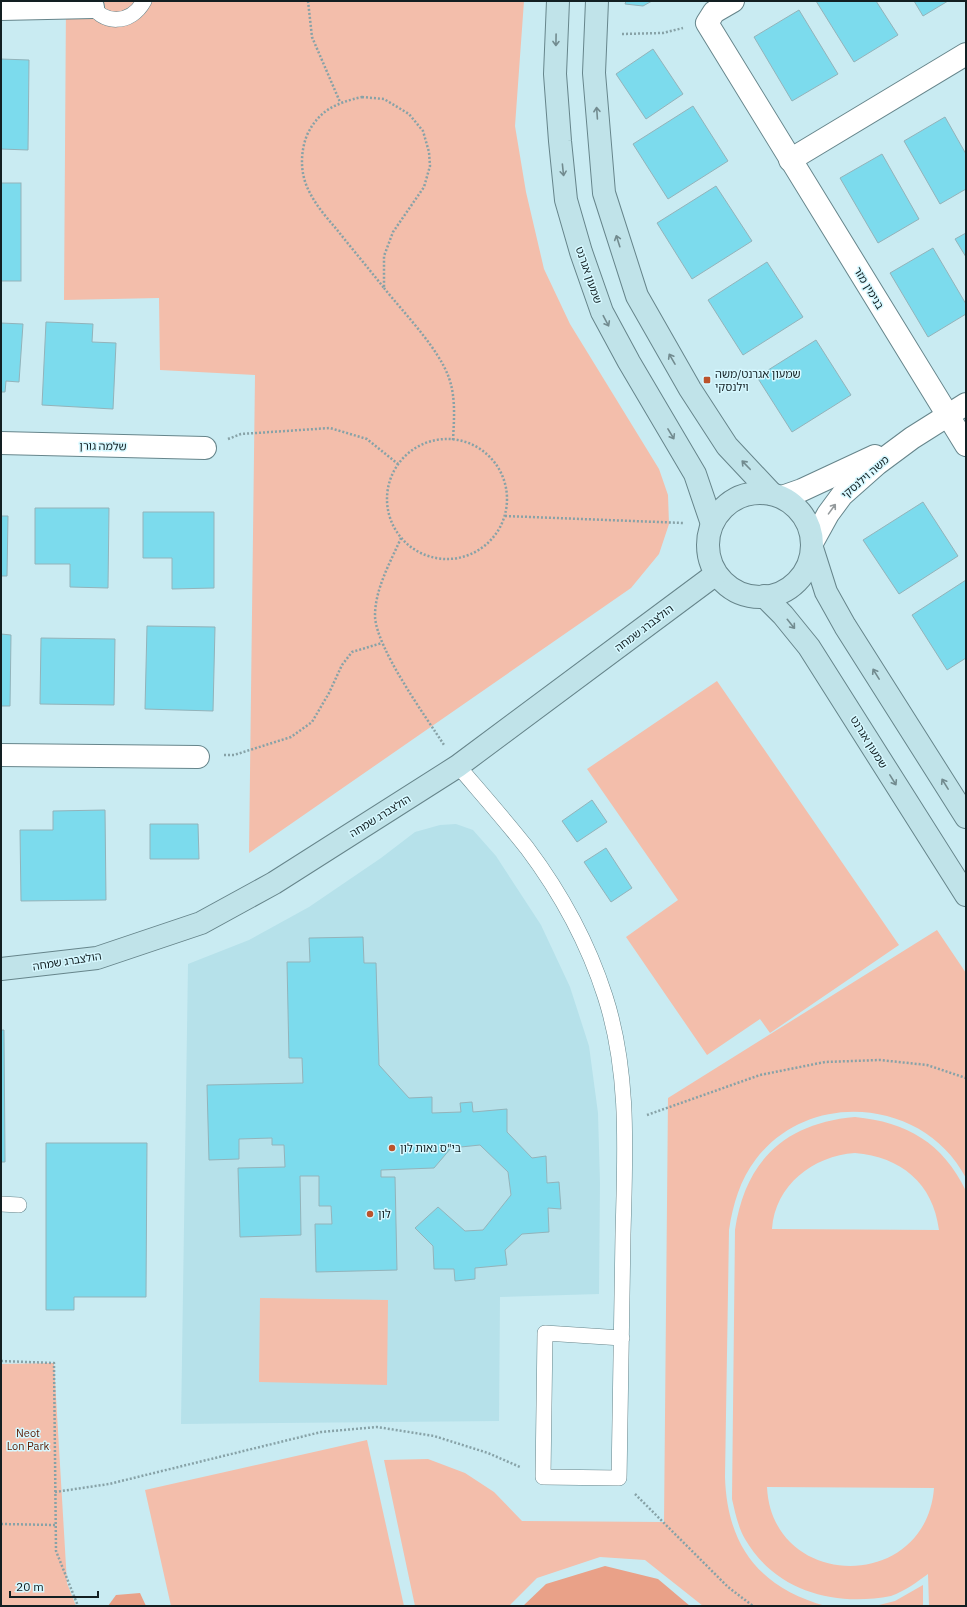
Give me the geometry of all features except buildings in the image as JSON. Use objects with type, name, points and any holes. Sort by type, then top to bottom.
[{"type":"street","name":"שמעון אגרנט","points":[[558,1],[555,74],[560,141],[566,200],[581,252],[602,312],[629,362],[695,474],[712,524]]},
{"type":"street","points":[[707,23],[714,12],[733,1]]},
{"type":"street","points":[[1,9],[91,4]]},
{"type":"street","points":[[596,11],[594,73],[604,193],[618,240],[638,296],[690,390],[727,446],[777,496]]},
{"type":"street","name":"בנימין מזר","points":[[707,23],[966,445]]},
{"type":"street","points":[[790,160],[966,54]]},
{"type":"street","name":"משה וילנסקי","points":[[812,546],[828,514],[842,494],[877,464],[912,438],[966,404]]},
{"type":"street","name":"משה וילנסקי","points":[[777,496],[802,490],[912,438]]},
{"type":"street","name":"שלמה גורן","points":[[1,443],[205,448]]},
{"type":"street","points":[[812,546],[808,566],[797,581],[782,592],[764,596],[755,596],[729,587],[716,574],[712,566],[708,550],[709,533],[712,524],[722,509],[736,498],[754,493],[777,496],[794,504],[802,513],[808,524],[812,546],[826,592],[845,626],[966,817]]},
{"type":"street","name":"הולצברג שמחה","points":[[1,969],[97,958],[201,922],[274,883],[458,766],[716,574]]},
{"type":"street","name":"שמעון אגרנט","points":[[764,596],[783,615],[809,647],[966,895]]},
{"type":"street","points":[[1,755],[198,757]]},
{"type":"lane","points":[[91,4],[100,14],[112,19],[123,19],[132,15],[144,1]]},
{"type":"lane","points":[[458,766],[526,847],[556,889],[581,938],[605,996],[615,1037],[624,1090],[622,1338],[619,1478],[543,1477],[545,1333],[622,1338]]},
{"type":"lane","points":[[1,1204],[18,1205]]},
{"type":"path","points":[[308,1],[312,37],[340,102]]},
{"type":"path","points":[[596,11],[621,34],[663,33],[707,23]]},
{"type":"path","points":[[384,288],[384,256],[393,232],[424,187],[430,166],[430,152],[423,131],[409,114],[384,99],[362,97],[340,102],[321,114],[312,124],[303,145],[301,167],[309,191],[327,217],[432,349],[449,378],[454,407],[453,440]]},
{"type":"path","points":[[205,448],[241,434],[330,428],[367,438],[398,464]]},
{"type":"path","points":[[453,440],[472,445],[489,456],[501,473],[507,493],[505,516],[496,534],[480,549],[462,558],[441,559],[417,552],[401,538],[390,521],[386,500],[390,480],[398,464],[413,449],[432,441],[453,440]]},
{"type":"path","points":[[505,516],[712,524]]},
{"type":"path","points":[[401,538],[380,584],[375,617],[382,643],[404,683],[458,766]]},
{"type":"path","points":[[198,757],[234,755],[291,737],[312,722],[329,693],[342,665],[352,652],[382,643]]},
{"type":"path","points":[[624,1123],[760,1075],[825,1062],[880,1060],[927,1065],[966,1078]]},
{"type":"path","points":[[1,1361],[54,1364],[56,1551],[78,1606]]},
{"type":"path","points":[[55,1492],[109,1484],[321,1432],[377,1427],[434,1436],[488,1453],[543,1477]]},
{"type":"path","points":[[619,1478],[669,1526],[728,1587],[753,1606]]},
{"type":"path","points":[[1,1524],[55,1525]]},
{"type":"shaded area","name":"בי\"ס נאות לון","points":[[456,824],[473,830],[496,856],[541,925],[570,987],[589,1046],[598,1113],[600,1183],[599,1294],[500,1297],[499,1421],[181,1424],[188,964],[249,940],[309,907],[381,858],[415,832],[440,825]]},
{"type":"shaded area","points":[[605,1566],[658,1579],[690,1606],[523,1606],[546,1584]]},
{"type":"shaded area","points":[[140,1593],[146,1606],[108,1606],[116,1595]]},
{"type":"green space","points":[[66,1],[524,1],[515,126],[526,192],[544,269],[570,324],[659,469],[668,495],[669,524],[659,554],[631,588],[249,853],[255,375],[160,370],[159,298],[64,300]]},
{"type":"green space","points":[[717,681],[899,945],[770,1033],[760,1019],[707,1055],[626,937],[678,900],[587,769]]},
{"type":"green space","points":[[937,930],[966,973],[966,1178],[947,1152],[923,1132],[896,1119],[866,1112],[835,1113],[806,1121],[779,1136],[756,1159],[741,1184],[729,1230],[725,1477],[727,1502],[732,1524],[740,1543],[752,1561],[766,1575],[783,1588],[803,1598],[826,1606],[703,1606],[645,1560],[600,1557],[537,1578],[509,1606],[415,1606],[384,1460],[428,1459],[465,1473],[494,1492],[522,1521],[664,1522],[668,1098]]},
{"type":"green space","points":[[855,1117],[891,1124],[907,1130],[934,1148],[946,1160],[957,1174],[966,1191],[966,1606],[929,1606],[928,1574],[896,1594],[870,1599],[828,1597],[808,1591],[789,1583],[772,1571],[758,1557],[740,1530],[732,1499],[735,1230],[740,1206],[748,1184],[759,1166],[772,1150],[789,1137],[808,1127],[830,1121]],"holes":[[[855,1153],[887,1160],[912,1175],[922,1186],[930,1199],[936,1213],[939,1230],[772,1229],[775,1213],[780,1199],[789,1186],[799,1176],[811,1167],[825,1160],[839,1155]],[[767,1487],[934,1488],[925,1522],[905,1547],[879,1561],[849,1566],[820,1561],[794,1546],[775,1521]]]},
{"type":"green space","points":[[260,1298],[388,1300],[387,1385],[259,1382]]},
{"type":"green space","name":"Neot Lon Park","points":[[54,1363],[67,1583],[76,1606],[1,1606],[1,1364]]},
{"type":"green space","points":[[367,1440],[404,1606],[171,1606],[145,1490]]},
{"type":"green space","points":[[923,1585],[923,1606],[875,1606],[895,1601]]},
{"type":"place","name":"שמעון אגרנט/משה וילנסקי","points":[[707,380]]},
{"type":"place","name":"בי\"ס נאות לון","points":[[392,1148]]},
{"type":"place","name":"לון","points":[[370,1214]]}]
